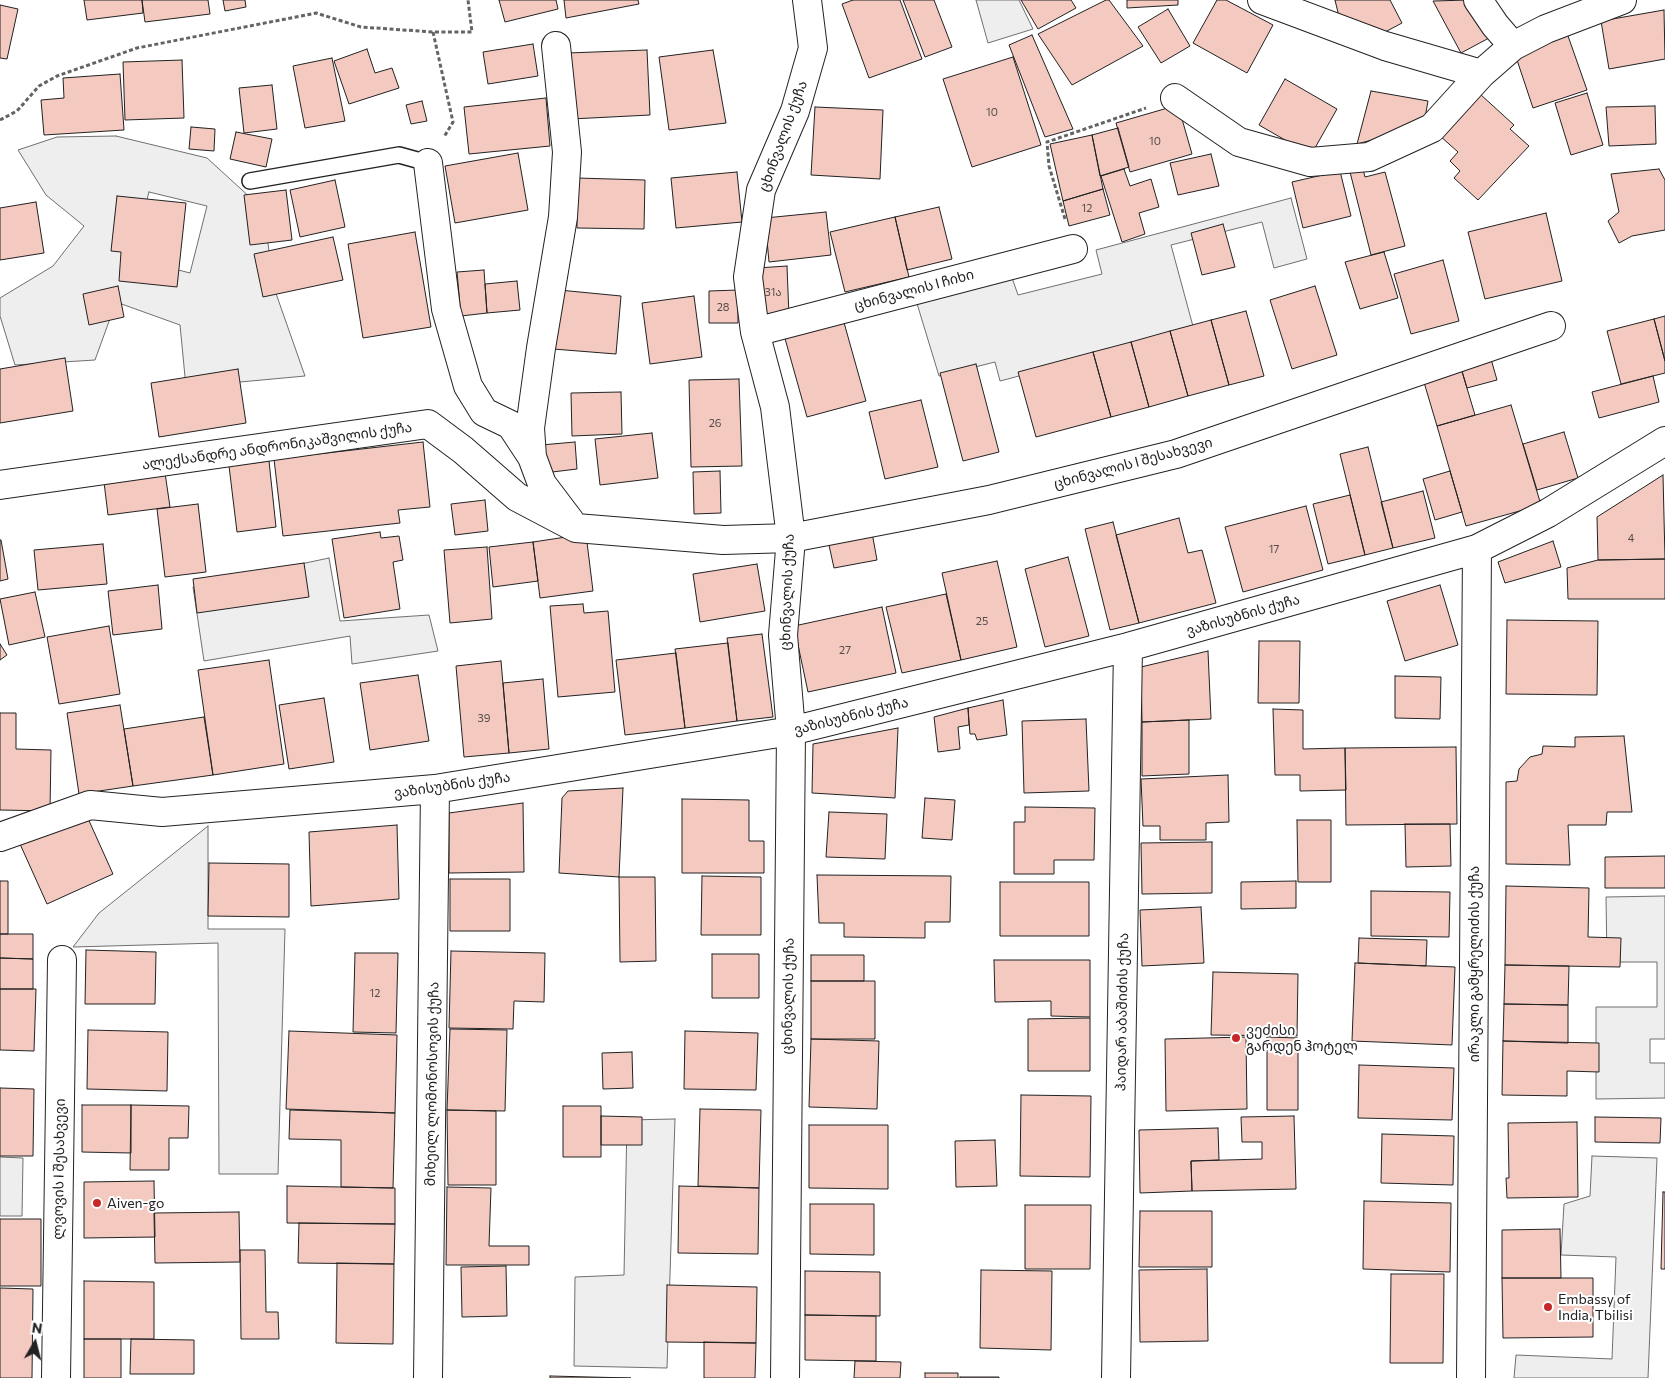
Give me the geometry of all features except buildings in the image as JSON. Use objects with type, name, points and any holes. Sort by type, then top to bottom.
[{"type":"street","name":"ცხინვალის ქუჩა","points":[[785,1378],[791,731],[783,635],[791,538],[775,406],[755,332],[748,277],[761,190],[795,111],[813,48],[807,0]]},
{"type":"street","points":[[1262,0],[1385,46],[1481,74]]},
{"type":"street","points":[[1478,0],[1495,25],[1513,46]]},
{"type":"street","points":[[1175,98],[1239,142],[1310,162],[1369,157],[1432,128],[1481,74],[1513,46],[1546,29],[1622,0]]},
{"type":"street","points":[[532,456],[530,428],[563,217],[567,152],[556,46]]},
{"type":"street","points":[[428,163],[446,309],[468,386],[484,412],[511,425],[532,456],[542,484],[576,528]]},
{"type":"street","name":"ცხინვალის I ჩიხი","points":[[755,332],[1074,249]]},
{"type":"street","name":"ცხინვალის I შესახვევი","points":[[791,538],[989,500],[1176,454],[1551,326]]},
{"type":"street","name":"ალექსანდრე ანდრონიკაშვილის ქუჩა","points":[[0,485],[428,424],[463,450],[517,497],[576,528],[723,540],[791,538]]},
{"type":"street","name":"ვაზისუბნის ქუჩა","points":[[7,834],[90,804],[162,812],[435,789],[791,731],[1128,647],[1477,549],[1548,513],[1665,441]]},
{"type":"street","name":"ირაკლი გამყრელიძის ქუჩა","points":[[1471,1378],[1477,549]]},
{"type":"street","name":"ჰაიდარ აბაშიძის ქუჩა","points":[[1116,1378],[1128,647]]},
{"type":"street","name":"მიხეილ ლომონოსოვის ქუჩა","points":[[428,1378],[435,789]]},
{"type":"street","name":"ლვოვის I შესახვევი","points":[[56,1378],[62,960]]},
{"type":"lane","points":[[250,181],[399,155],[428,163]]},
{"type":"path","points":[[0,120],[17,111],[40,86],[57,76],[137,48],[316,13],[361,26],[433,32],[472,32],[468,0]]},
{"type":"path","points":[[428,163],[454,122],[433,32]]},
{"type":"path","points":[[1074,249],[1049,166],[1047,142],[1175,98]]},
{"type":"shaded area","points":[[976,0],[1019,0],[1033,29],[988,43]]},
{"type":"shaded area","points":[[116,136],[207,158],[264,210],[273,285],[305,376],[186,387],[180,325],[116,302],[95,360],[15,365],[0,316],[0,298],[53,266],[84,226],[46,195],[18,150],[57,137]],"holes":[[[149,192],[207,206],[190,273],[132,258]]]},
{"type":"shaded area","points":[[1291,198],[1307,259],[1274,268],[1262,222],[1171,245],[1194,330],[1000,381],[995,362],[939,376],[915,297],[1009,269],[1018,295],[1102,274],[1096,250]]},
{"type":"shaded area","points":[[329,558],[340,621],[429,615],[438,651],[352,664],[350,636],[204,661],[193,587]]},
{"type":"shaded area","points":[[208,826],[208,929],[285,929],[278,1174],[219,1174],[218,943],[73,947],[99,913]]},
{"type":"shaded area","points":[[1665,896],[1665,1039],[1650,1039],[1650,1063],[1665,1063],[1665,1098],[1596,1099],[1596,1007],[1657,1007],[1657,962],[1607,962],[1606,897]]},
{"type":"shaded area","points":[[675,1119],[667,1368],[574,1366],[575,1277],[624,1275],[627,1120]]},
{"type":"shaded area","points":[[1592,1156],[1657,1158],[1648,1378],[1514,1378],[1516,1355],[1612,1359],[1616,1257],[1561,1255],[1564,1204],[1590,1196]]},
{"type":"shaded area","points":[[0,1157],[23,1158],[22,1216],[0,1216]]},
{"type":"place","name":"ვეძისი გარდენ ჰოტელ","points":[[1236,1038]]},
{"type":"place","name":"Aiven-go","points":[[97,1203]]},
{"type":"place","name":"Embassy of India, Tbilisi","points":[[1548,1307]]}]
